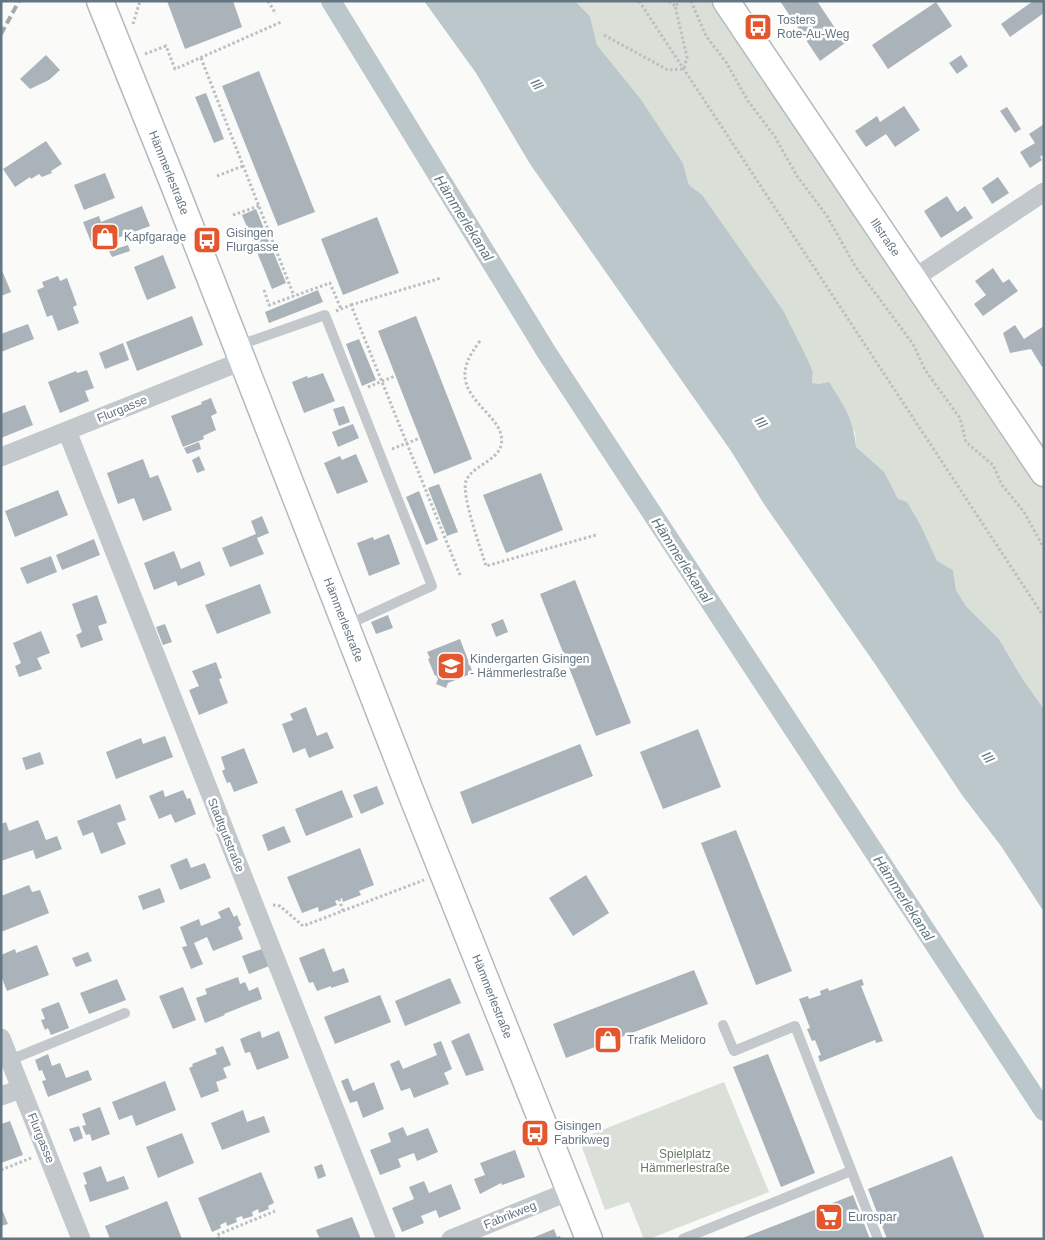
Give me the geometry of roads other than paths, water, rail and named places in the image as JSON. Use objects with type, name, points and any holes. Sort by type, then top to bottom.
[{"type":"street","name":"Hämmerlestraße","points":[[100,1],[589,1239]]},
{"type":"street","name":"Illstraße","points":[[726,1],[1044,473]]},
{"type":"street","points":[[913,279],[1044,192]]},
{"type":"street","name":"Flurgasse","points":[[1,457],[67,431],[240,354]]},
{"type":"street","name":"Stadtgutstraße","points":[[67,431],[386,1239]]},
{"type":"street","name":"Flurgasse","points":[[1,1038],[81,1239]]},
{"type":"street","points":[[1,1096],[21,1089]]},
{"type":"street","name":"Fabrikweg","points":[[451,1239],[485,1232],[570,1191]]},
{"type":"lane","points":[[240,354],[325,315],[432,586],[346,625]]},
{"type":"lane","points":[[10,1060],[125,1013]]},
{"type":"lane","points":[[724,1025],[734,1051],[795,1026],[878,1239]]},
{"type":"lane","points":[[683,1239],[851,1171]]},
{"type":"water","name":"Ill","points":[[424,1],[575,1],[590,16],[597,45],[640,98],[683,163],[689,185],[702,195],[783,310],[813,372],[812,383],[829,382],[850,420],[856,447],[884,472],[898,499],[907,502],[920,524],[937,561],[953,570],[956,590],[966,606],[999,639],[1022,678],[1044,709],[1044,912],[1001,846],[962,795],[875,664],[764,504],[731,451],[530,164],[476,73]]},
{"type":"waterway","name":"Hämmerlekanal","points":[[331,1],[547,353],[1044,1111]]},
{"type":"railway","points":[[1,34],[19,1]]},
{"type":"place","name":"Tosters Rote-Au-Weg","points":[[758,27]]},
{"type":"place","name":"Kapfgarage","points":[[105,237]]},
{"type":"place","name":"Gisingen Flurgasse","points":[[207,240]]},
{"type":"place","name":"Kindergarten Gisingen - Hämmerlestraße","points":[[451,666]]},
{"type":"place","name":"Trafik Melidoro","points":[[608,1040]]},
{"type":"place","name":"Gisingen Fabrikweg","points":[[535,1133]]},
{"type":"place","name":"Eurospar","points":[[829,1217]]},
{"type":"park label","name":"Spielplatz Hämmerlestraße","points":[[685,1161]]}]
